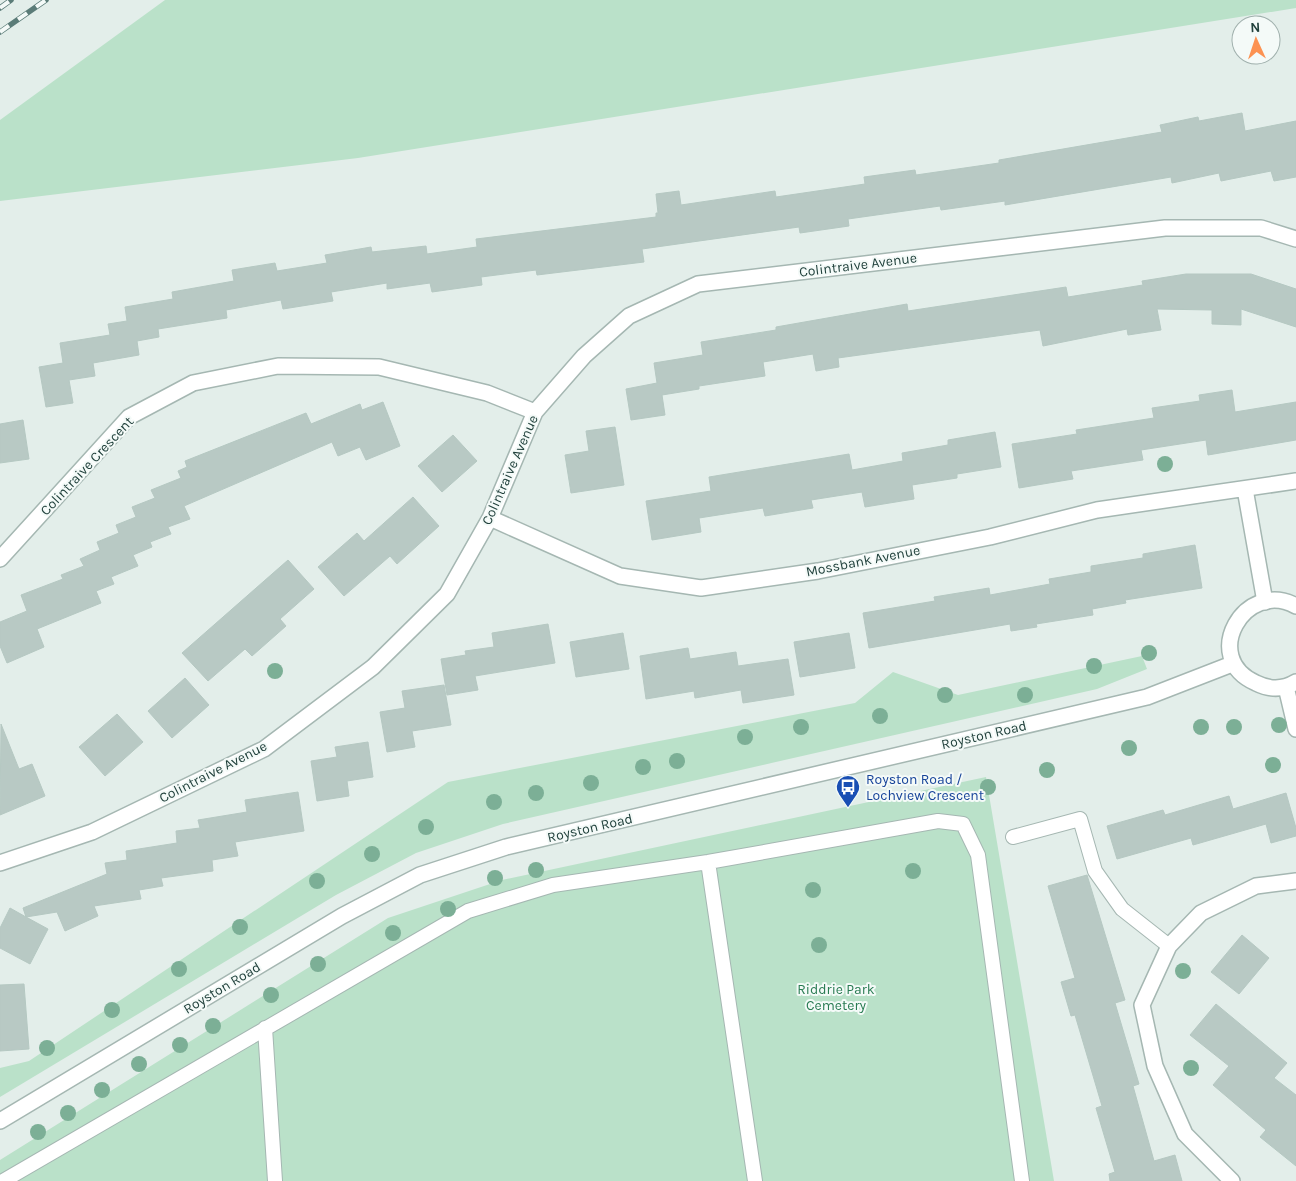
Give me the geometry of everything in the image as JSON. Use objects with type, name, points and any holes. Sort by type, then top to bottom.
[{"type":"street","name":"Colintraive Avenue","points":[[0,863],[92,832],[264,749],[372,667],[447,594],[490,518],[535,412],[584,356],[629,316],[698,284],[1165,228],[1261,228],[1296,239]]},
{"type":"street","name":"Colintraive Crescent","points":[[0,559],[130,417],[193,383],[278,366],[379,367],[487,393],[535,412]]},
{"type":"street","name":"Mossbank Avenue","points":[[490,518],[620,576],[700,588],[818,571],[990,537],[1097,510],[1296,481]]},
{"type":"street","points":[[1245,489],[1265,602]]},
{"type":"street","points":[[1296,606],[1289,602],[1274,600],[1248,609],[1237,620],[1229,649],[1232,664],[1242,676],[1264,687],[1291,684],[1296,729]]},
{"type":"street","name":"Royston Road","points":[[0,1121],[342,916],[420,875],[506,847],[1147,697],[1232,664]]},
{"type":"street","points":[[1232,1181],[1185,1134],[1155,1066],[1142,1005],[1169,946],[1201,914],[1256,886],[1296,882]]},
{"type":"lane","points":[[1013,837],[1080,819],[1095,871],[1122,909],[1169,946]]},
{"type":"lane","points":[[3,1181],[468,911],[552,884],[708,862],[938,821],[963,824],[978,855],[1022,1181]]},
{"type":"lane","points":[[708,862],[755,1181]]},
{"type":"lane","points":[[265,1028],[276,1181]]},
{"type":"green space","points":[[165,0],[1296,0],[1296,8],[1252,15],[1231,15],[1231,18],[358,158],[0,201],[0,120]]},
{"type":"green space","points":[[1142,656],[1147,669],[1097,689],[503,824],[416,853],[336,895],[0,1097],[0,1068],[29,1061],[448,782],[855,703],[893,672],[958,695]]},
{"type":"green space","name":"Riddrie Park Cemetery","points":[[986,777],[1054,1181],[0,1181],[0,1160],[388,918],[502,880]]},
{"type":"building","points":[[1242,113],[1245,131],[1296,121],[1296,177],[1274,181],[1271,171],[1221,181],[1219,173],[1172,183],[1171,177],[1005,205],[1005,201],[941,210],[940,206],[848,219],[849,226],[800,233],[799,227],[642,249],[644,262],[537,275],[536,270],[481,277],[482,285],[432,292],[430,283],[387,289],[387,283],[331,292],[333,301],[283,309],[281,300],[226,310],[227,318],[158,329],[159,337],[137,341],[139,355],[93,363],[95,376],[69,380],[73,403],[46,407],[39,367],[63,363],[60,343],[110,335],[108,324],[127,321],[125,307],[173,299],[172,292],[234,281],[232,270],[275,263],[277,271],[327,263],[325,255],[371,247],[372,252],[426,246],[427,254],[477,247],[476,239],[656,217],[656,213],[658,213],[656,194],[679,191],[681,205],[775,191],[776,197],[865,184],[864,177],[915,170],[916,175],[999,163],[999,160],[1162,132],[1160,125],[1198,117],[1199,121]]},
{"type":"building","points":[[1186,274],[1251,274],[1296,289],[1296,327],[1241,309],[1241,325],[1212,324],[1212,310],[1157,309],[1161,330],[1128,335],[1127,329],[1043,346],[1040,330],[838,358],[839,367],[816,371],[813,354],[763,362],[765,376],[699,386],[699,389],[662,395],[665,415],[631,420],[626,389],[657,383],[654,363],[703,355],[701,342],[776,330],[776,327],[907,304],[908,311],[1066,287],[1068,297],[1143,285],[1142,281]]},
{"type":"building","points":[[1232,390],[1235,412],[1296,402],[1296,440],[1208,455],[1206,440],[1141,450],[1143,460],[1071,471],[1073,479],[1019,488],[1012,444],[1077,434],[1076,430],[1154,418],[1152,408],[1200,401],[1199,395]]},
{"type":"building","points":[[383,402],[400,446],[366,460],[360,447],[338,456],[332,442],[184,506],[190,519],[168,527],[171,534],[150,542],[152,547],[133,555],[138,566],[111,577],[114,584],[96,591],[101,603],[37,629],[44,647],[7,663],[0,646],[0,622],[27,611],[21,595],[63,579],[61,575],[84,566],[80,559],[100,550],[97,542],[119,533],[116,525],[136,517],[132,507],[155,498],[151,490],[181,478],[178,471],[187,467],[185,461],[306,413],[311,424],[360,404],[362,410]]},
{"type":"building","points":[[23,420],[29,459],[0,463],[0,424]]},
{"type":"building","points":[[615,427],[624,485],[571,493],[565,455],[589,451],[586,431]]},
{"type":"building","points":[[995,432],[1001,467],[957,474],[957,478],[912,485],[914,499],[865,507],[862,492],[811,500],[813,508],[765,516],[763,508],[699,518],[701,532],[652,540],[646,501],[711,491],[709,477],[849,454],[852,470],[903,461],[902,453],[948,445],[948,440]]},
{"type":"building","points":[[453,435],[477,461],[442,492],[418,466]]},
{"type":"building","points":[[413,497],[439,526],[397,564],[390,556],[344,596],[318,567],[357,533],[364,541]]},
{"type":"building","points":[[1195,545],[1202,588],[1125,600],[1126,603],[1092,609],[1093,615],[1036,624],[1037,627],[1011,631],[1010,624],[869,648],[863,613],[935,601],[934,597],[989,588],[990,595],[1050,584],[1049,579],[1091,572],[1091,566],[1143,558],[1143,554]]},
{"type":"building","points":[[288,560],[314,589],[280,619],[286,626],[252,656],[245,649],[208,681],[182,653]]},
{"type":"building","points":[[548,624],[555,663],[475,676],[478,690],[447,695],[441,659],[466,655],[465,651],[494,647],[492,633]]},
{"type":"building","points":[[623,633],[629,669],[576,677],[570,642]]},
{"type":"building","points":[[849,633],[855,668],[800,677],[794,642]]},
{"type":"building","points":[[688,648],[690,659],[736,652],[738,666],[788,659],[794,695],[743,703],[741,690],[695,698],[694,691],[646,699],[640,656]]},
{"type":"building","points":[[185,678],[209,705],[172,738],[148,711]]},
{"type":"building","points":[[444,685],[451,725],[412,731],[415,747],[387,752],[380,712],[405,708],[402,691]]},
{"type":"building","points":[[117,714],[143,742],[105,776],[79,747]]},
{"type":"building","points":[[1,724],[19,769],[32,764],[45,796],[0,815]]},
{"type":"building","points":[[368,742],[373,777],[347,781],[349,796],[317,801],[311,761],[337,757],[335,747]]},
{"type":"building","points":[[298,792],[304,831],[235,842],[238,856],[212,860],[213,871],[161,878],[163,886],[139,890],[141,899],[94,906],[98,916],[65,931],[57,912],[26,917],[23,908],[107,874],[105,863],[127,860],[126,851],[177,843],[176,831],[200,828],[198,820],[247,812],[245,800]]},
{"type":"building","points":[[1286,793],[1296,828],[1296,836],[1271,843],[1266,824],[1193,845],[1191,838],[1117,859],[1107,826],[1163,810],[1165,815],[1229,796],[1233,809]]},
{"type":"building","points":[[1087,875],[1125,1000],[1115,1003],[1139,1084],[1133,1086],[1154,1161],[1175,1155],[1182,1181],[1110,1181],[1109,1174],[1115,1172],[1096,1108],[1102,1106],[1075,1015],[1071,1016],[1061,982],[1075,978],[1048,886]]},
{"type":"building","points":[[10,908],[48,929],[30,964],[0,948],[0,928]]},
{"type":"building","points":[[1242,935],[1269,958],[1239,994],[1211,972]]},
{"type":"building","points":[[24,984],[29,1049],[0,1051],[0,985]]},
{"type":"building","points":[[1216,1004],[1287,1063],[1274,1078],[1296,1095],[1296,1166],[1260,1137],[1266,1130],[1213,1085],[1229,1066],[1190,1035]]},
{"type":"railway","points":[[0,8],[11,0]]},
{"type":"railway","points":[[0,32],[46,0]]},
{"type":"place","name":"Royston Road / Lochview Crescent","points":[[848,808]]}]
